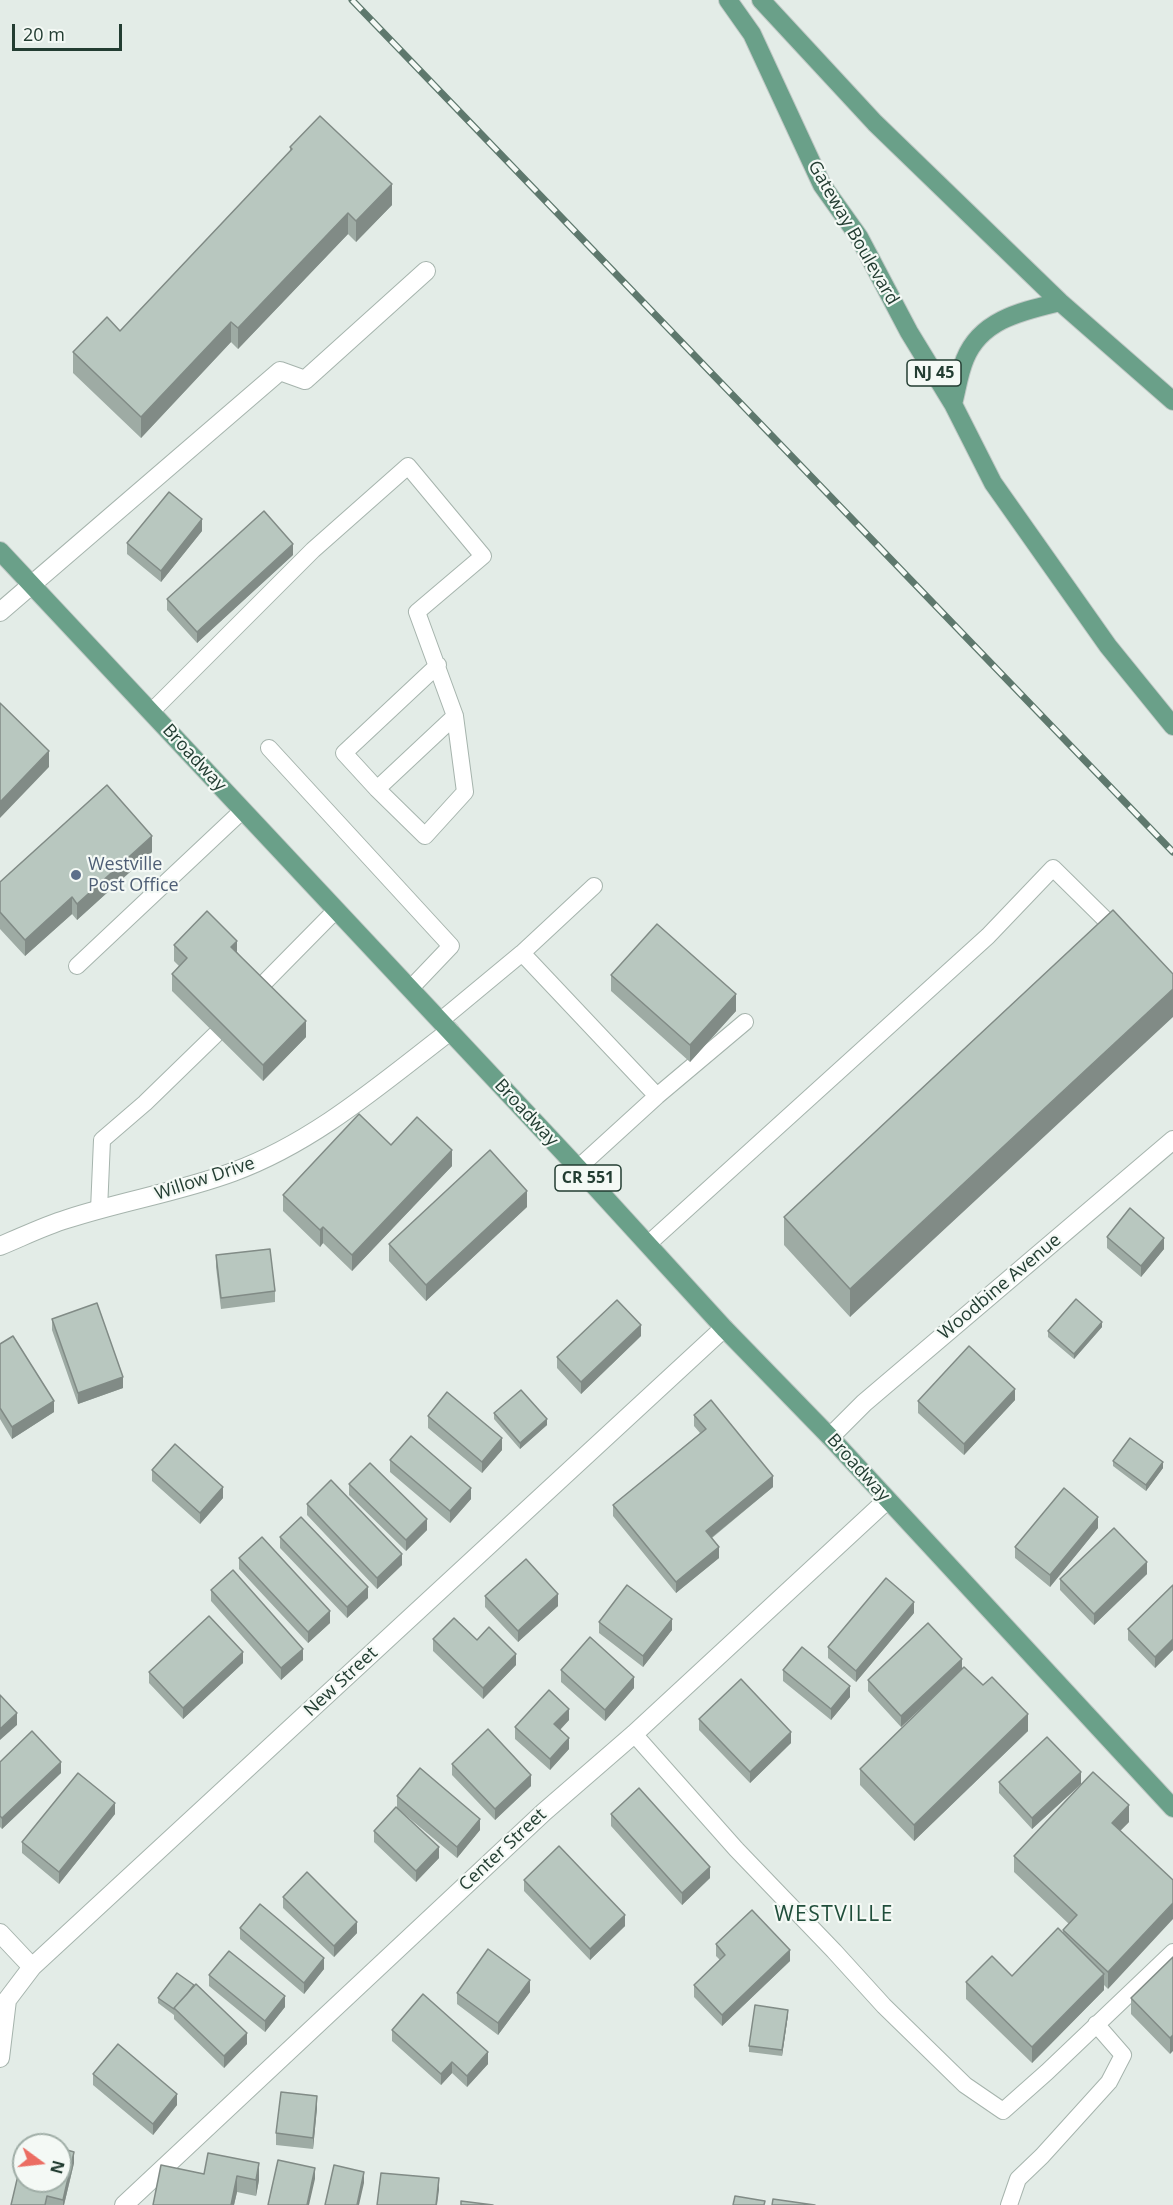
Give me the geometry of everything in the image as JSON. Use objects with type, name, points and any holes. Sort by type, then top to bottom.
[{"type":"main road","name":"Gateway Boulevard","points":[[728,0],[752,34],[822,185],[859,237],[909,332],[953,404],[993,483],[1108,646],[1173,726]]},
{"type":"main road","points":[[761,0],[875,123],[1060,302],[1173,401]]},
{"type":"main road","points":[[953,404],[965,358],[980,333],[1016,313],[1060,302]]},
{"type":"main road","name":"Broadway","points":[[0,551],[578,1168],[724,1328],[830,1437],[1173,1808]]},
{"type":"street","points":[[0,612],[279,371],[305,380],[426,271]]},
{"type":"street","name":"Willow Drive","points":[[0,1246],[65,1219],[195,1184],[234,1172],[268,1157],[335,1118],[445,1026]]},
{"type":"street","name":"Woodbine Avenue","points":[[830,1437],[864,1402],[1173,1140]]},
{"type":"street","name":"New Street","points":[[0,2058],[7,2000],[32,1967],[724,1328]]},
{"type":"street","name":"Center Street","points":[[124,2205],[544,1812],[634,1734],[886,1500]]},
{"type":"street","points":[[0,1933],[32,1967]]},
{"type":"lane","points":[[151,712],[313,550],[408,466],[483,556],[417,612],[438,665],[455,716],[465,792],[425,836],[344,753],[438,665]]},
{"type":"lane","points":[[377,789],[455,716]]},
{"type":"lane","points":[[269,748],[451,946],[410,989]]},
{"type":"lane","points":[[77,966],[243,810]]},
{"type":"lane","points":[[648,1244],[988,936],[1053,868],[1135,949]]},
{"type":"lane","points":[[445,1026],[594,886]]},
{"type":"lane","points":[[265,982],[336,910]]},
{"type":"lane","points":[[522,953],[657,1096]]},
{"type":"lane","points":[[578,1168],[657,1096],[745,1022]]},
{"type":"lane","points":[[99,1210],[102,1140],[145,1103],[215,1035]]},
{"type":"lane","points":[[634,1734],[736,1849],[884,2007],[965,2085],[1003,2111],[1173,1952]]},
{"type":"lane","points":[[1009,2205],[1018,2179],[1109,2082],[1123,2055],[1096,2024]]},
{"type":"building","points":[[320,116],[392,184],[356,221],[348,213],[238,328],[231,322],[141,417],[73,352],[107,317],[120,331],[292,149],[290,147]]},
{"type":"building","points":[[169,492],[202,519],[161,571],[127,543]]},
{"type":"building","points":[[264,511],[293,544],[197,632],[167,599]]},
{"type":"building","points":[[0,703],[49,751],[0,802]]},
{"type":"building","name":"Westville Post Office","points":[[107,785],[152,836],[77,904],[72,897],[25,940],[0,912],[0,882]]},
{"type":"building","points":[[1113,910],[1173,974],[1173,989],[850,1289],[784,1217]]},
{"type":"building","points":[[207,911],[237,941],[231,947],[306,1021],[263,1065],[172,974],[187,958],[174,945]]},
{"type":"building","points":[[657,924],[736,994],[690,1045],[611,975]]},
{"type":"building","points":[[359,1114],[391,1145],[417,1117],[452,1150],[352,1255],[323,1227],[320,1230],[283,1195]]},
{"type":"building","points":[[490,1150],[527,1191],[426,1285],[389,1244]]},
{"type":"building","points":[[1130,1208],[1164,1238],[1141,1266],[1107,1237]]},
{"type":"building","points":[[270,1249],[275,1291],[221,1298],[216,1255]]},
{"type":"building","points":[[1076,1299],[1102,1322],[1074,1354],[1048,1331]]},
{"type":"building","points":[[617,1300],[641,1325],[581,1382],[557,1357]]},
{"type":"building","points":[[97,1303],[123,1377],[78,1393],[52,1319]]},
{"type":"building","points":[[13,1336],[54,1401],[12,1427],[0,1408],[0,1344]]},
{"type":"building","points":[[969,1346],[1015,1389],[964,1444],[918,1401]]},
{"type":"building","points":[[521,1390],[547,1419],[520,1443],[494,1413]]},
{"type":"building","points":[[447,1392],[502,1438],[482,1462],[428,1416]]},
{"type":"building","points":[[711,1400],[773,1476],[706,1531],[719,1547],[676,1582],[613,1505],[706,1429],[694,1415]]},
{"type":"building","points":[[411,1436],[471,1488],[450,1511],[390,1460]]},
{"type":"building","points":[[1130,1438],[1163,1462],[1146,1485],[1113,1461]]},
{"type":"building","points":[[175,1444],[223,1487],[200,1513],[152,1470]]},
{"type":"building","points":[[370,1463],[427,1519],[406,1540],[349,1484]]},
{"type":"building","points":[[331,1480],[402,1554],[377,1578],[307,1504]]},
{"type":"building","points":[[1064,1488],[1098,1517],[1050,1575],[1015,1547]]},
{"type":"building","points":[[301,1517],[368,1587],[347,1607],[280,1537]]},
{"type":"building","points":[[1114,1528],[1147,1562],[1094,1614],[1060,1579]]},
{"type":"building","points":[[262,1537],[330,1611],[308,1632],[239,1558]]},
{"type":"building","points":[[526,1559],[558,1594],[518,1631],[485,1596]]},
{"type":"building","points":[[233,1570],[303,1649],[281,1668],[211,1590]]},
{"type":"building","points":[[886,1578],[914,1602],[856,1671],[828,1647]]},
{"type":"building","points":[[627,1585],[672,1619],[643,1656],[599,1622]]},
{"type":"building","points":[[1173,1585],[1173,1639],[1155,1657],[1128,1629]]},
{"type":"building","points":[[209,1616],[243,1652],[183,1708],[149,1672]]},
{"type":"building","points":[[454,1618],[477,1640],[489,1627],[516,1654],[483,1688],[433,1639]]},
{"type":"building","points":[[928,1623],[962,1659],[901,1716],[868,1680]]},
{"type":"building","points":[[590,1637],[634,1677],[605,1710],[561,1670]]},
{"type":"building","points":[[802,1647],[850,1686],[831,1709],[783,1670]]},
{"type":"building","points":[[964,1667],[983,1685],[992,1677],[1028,1714],[914,1825],[860,1769]]},
{"type":"building","points":[[741,1679],[791,1732],[750,1772],[699,1719]]},
{"type":"building","points":[[549,1690],[569,1709],[554,1724],[569,1738],[550,1759],[515,1727]]},
{"type":"building","points":[[0,1695],[17,1713],[0,1729]]},
{"type":"building","points":[[488,1729],[531,1775],[495,1809],[452,1764]]},
{"type":"building","points":[[32,1731],[61,1762],[2,1818],[0,1816],[0,1762]]},
{"type":"building","points":[[1047,1737],[1081,1772],[1032,1818],[999,1782]]},
{"type":"building","points":[[420,1768],[480,1819],[457,1847],[397,1796]]},
{"type":"building","points":[[1093,1772],[1129,1805],[1112,1823],[1173,1880],[1173,1903],[1108,1972],[1063,1930],[1077,1915],[1014,1856]]},
{"type":"building","points":[[78,1773],[115,1803],[59,1872],[22,1842]]},
{"type":"building","points":[[639,1788],[710,1867],[682,1893],[611,1814]]},
{"type":"building","points":[[396,1807],[439,1847],[416,1871],[374,1831]]},
{"type":"building","points":[[559,1846],[625,1915],[590,1949],[524,1880]]},
{"type":"building","points":[[307,1872],[357,1922],[334,1946],[283,1897]]},
{"type":"building","points":[[260,1904],[324,1958],[304,1983],[240,1928]]},
{"type":"building","points":[[752,1910],[790,1950],[722,2015],[694,1985],[725,1955],[716,1944]]},
{"type":"building","points":[[1058,1928],[1104,1974],[1032,2047],[966,1982],[992,1956],[1012,1976]]},
{"type":"building","points":[[488,1949],[530,1980],[498,2023],[457,1993]]},
{"type":"building","points":[[229,1951],[285,1996],[265,2021],[209,1975]]},
{"type":"building","points":[[1173,1957],[1173,2035],[1170,2038],[1131,1998]]},
{"type":"building","points":[[177,1973],[194,1985],[174,2009],[158,1998]]},
{"type":"building","points":[[196,1984],[247,2033],[224,2056],[174,2008]]},
{"type":"building","points":[[423,1994],[488,2052],[467,2076],[452,2062],[441,2074],[392,2030]]},
{"type":"building","points":[[755,2005],[788,2010],[782,2050],[749,2046]]},
{"type":"building","points":[[118,2044],[177,2094],[153,2124],[93,2074]]},
{"type":"building","points":[[281,2092],[317,2096],[313,2138],[276,2133]]},
{"type":"building","points":[[208,2153],[259,2163],[256,2180],[237,2176],[231,2205],[153,2205],[161,2165],[204,2174]]},
{"type":"building","points":[[278,2160],[315,2168],[307,2205],[268,2205]]},
{"type":"building","points":[[334,2165],[364,2172],[357,2205],[325,2205]]},
{"type":"building","points":[[381,2173],[439,2178],[436,2205],[377,2205]]},
{"type":"building","points":[[14,2193],[65,2193],[63,2200],[47,2196],[45,2205],[11,2205]]},
{"type":"building","points":[[735,2196],[765,2201],[764,2205],[733,2205]]},
{"type":"building","points":[[773,2199],[815,2205],[772,2205]]},
{"type":"building","points":[[461,2201],[493,2205],[461,2205]]},
{"type":"railway","points":[[352,0],[1173,852]]},
{"type":"place","name":"Westville Post Office","points":[[76,875]]},
{"type":"district","name":"WESTVILLE","points":[[834,1915]]}]
